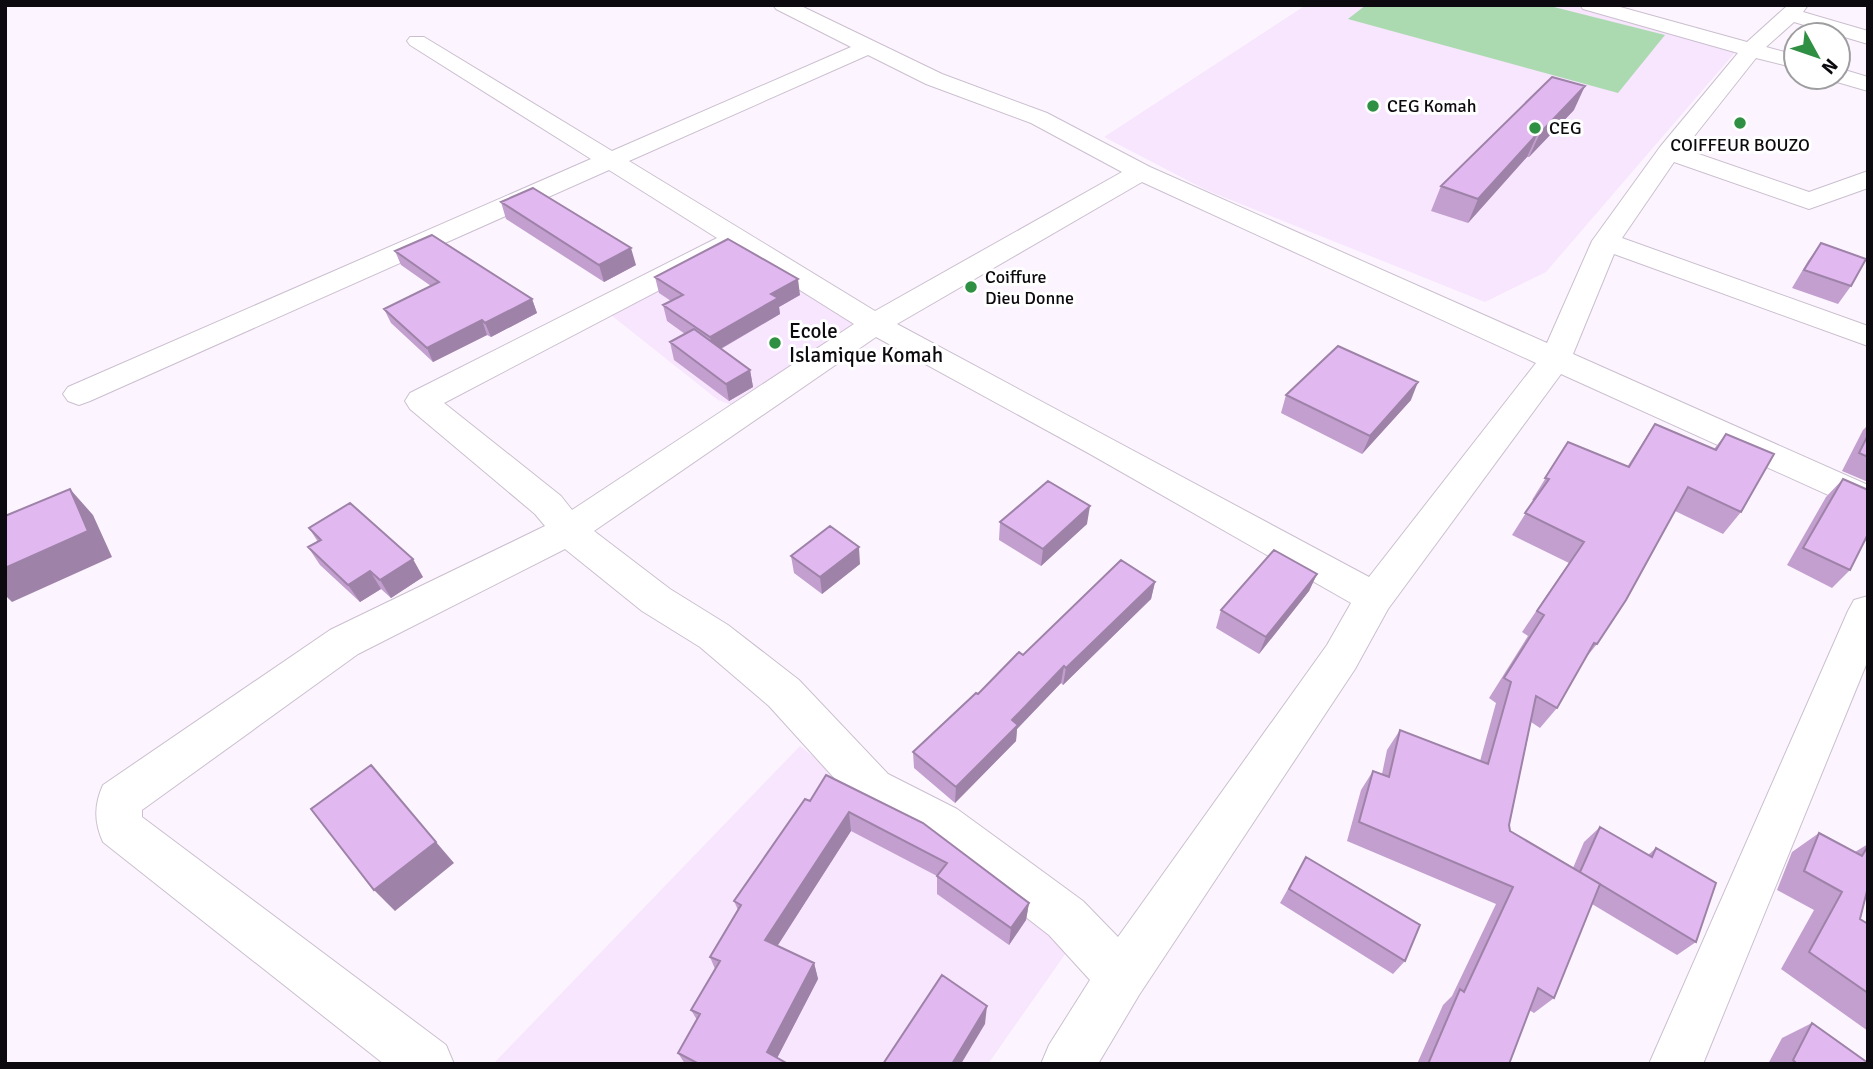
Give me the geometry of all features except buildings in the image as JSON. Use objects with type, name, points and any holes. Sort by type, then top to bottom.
[{"type":"street","points":[[783,5],[934,79],[1039,118],[1141,172],[1868,500]]},
{"type":"street","points":[[1590,5],[1782,57]]},
{"type":"street","points":[[1068,1064],[1121,977],[1341,657],[1374,598],[1555,360],[1606,241],[1669,152],[1753,48],[1794,10],[1868,38]]},
{"type":"street","points":[[417,41],[874,324],[1102,446],[1374,598]]},
{"type":"street","points":[[79,394],[868,47]]},
{"type":"street","points":[[1669,152],[1810,201],[1868,179]]},
{"type":"street","points":[[427,1064],[119,827],[119,800],[344,642],[569,531],[874,324],[1141,172]]},
{"type":"street","points":[[737,239],[421,401],[548,505],[569,531],[656,600],[714,636],[784,692],[873,788],[941,824],[1066,918],[1121,977]]},
{"type":"street","points":[[1606,241],[1868,337]]},
{"type":"street","points":[[1676,1064],[1868,611]]},
{"type":"shaded area","name":"CEG Komah","points":[[1306,5],[1571,5],[1738,49],[1546,272],[1485,302],[1206,190],[1104,137]]},
{"type":"shaded area","points":[[733,251],[855,324],[732,405],[718,400],[611,315]]},
{"type":"shaded area","points":[[800,746],[876,806],[1073,943],[988,1064],[495,1062]]},
{"type":"green space","points":[[1366,5],[1546,5],[1665,35],[1618,93],[1348,19]]},
{"type":"place","name":"CEG Komah","points":[[1373,106]]},
{"type":"place","name":"COIFFEUR BOUZO","points":[[1740,123]]},
{"type":"place","name":"CEG","points":[[1535,128]]},
{"type":"place","name":"Coiffure Dieu Donne","points":[[971,287]]},
{"type":"place","name":"Ecole Islamique Komah","points":[[775,343]]}]
